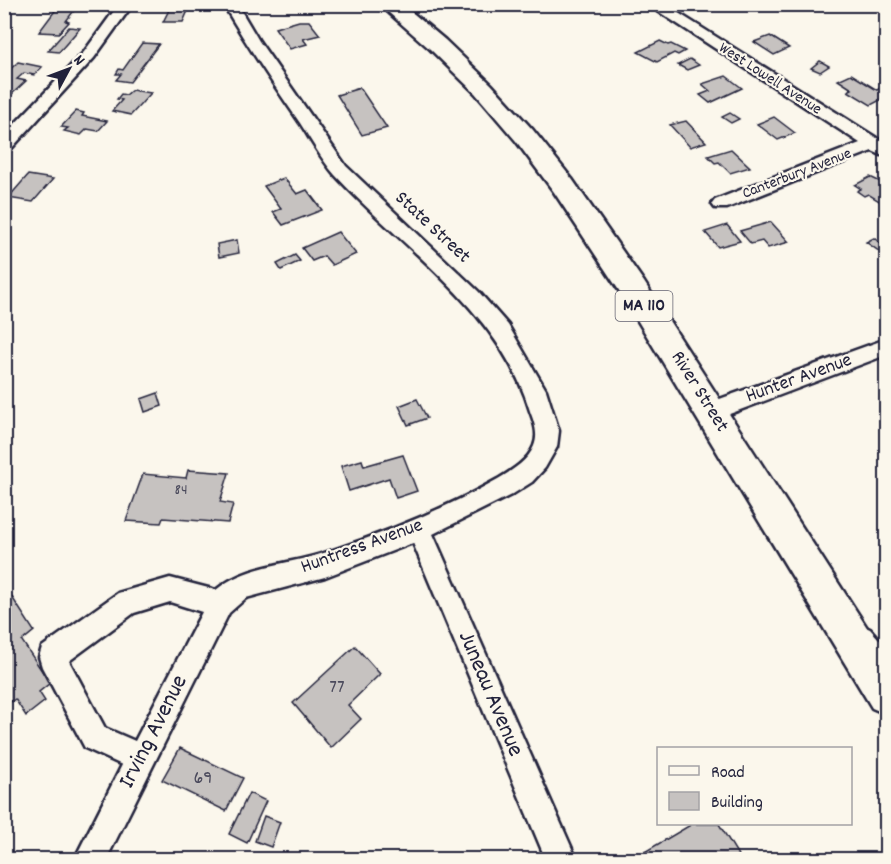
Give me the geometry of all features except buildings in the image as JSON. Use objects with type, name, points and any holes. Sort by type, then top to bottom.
[{"type":"main road","name":"River Street","points":[[389,4],[472,77],[534,147],[591,223],[886,694]]},
{"type":"main road","points":[[856,643],[886,675]]},
{"type":"street","points":[[4,146],[89,56],[126,4]]},
{"type":"street","name":"State Street","points":[[230,4],[258,50],[340,170],[485,310],[515,352],[535,390],[548,432],[546,447],[537,461],[524,475],[505,487]]},
{"type":"street","name":"West Lowell Avenue","points":[[654,4],[880,148]]},
{"type":"street","name":"Canterbury Avenue","points":[[721,204],[880,148]]},
{"type":"street","name":"Hunter Avenue","points":[[711,412],[886,347]]},
{"type":"street","name":"Huntress Avenue","points":[[220,604],[237,589],[259,581],[325,565],[419,529],[505,487]]},
{"type":"street","name":"Juneau Avenue","points":[[419,529],[562,860]]},
{"type":"street","points":[[141,758],[95,738],[52,657],[127,602],[170,590],[220,604]]},
{"type":"street","name":"Irving Avenue","points":[[89,860],[220,604]]}]
